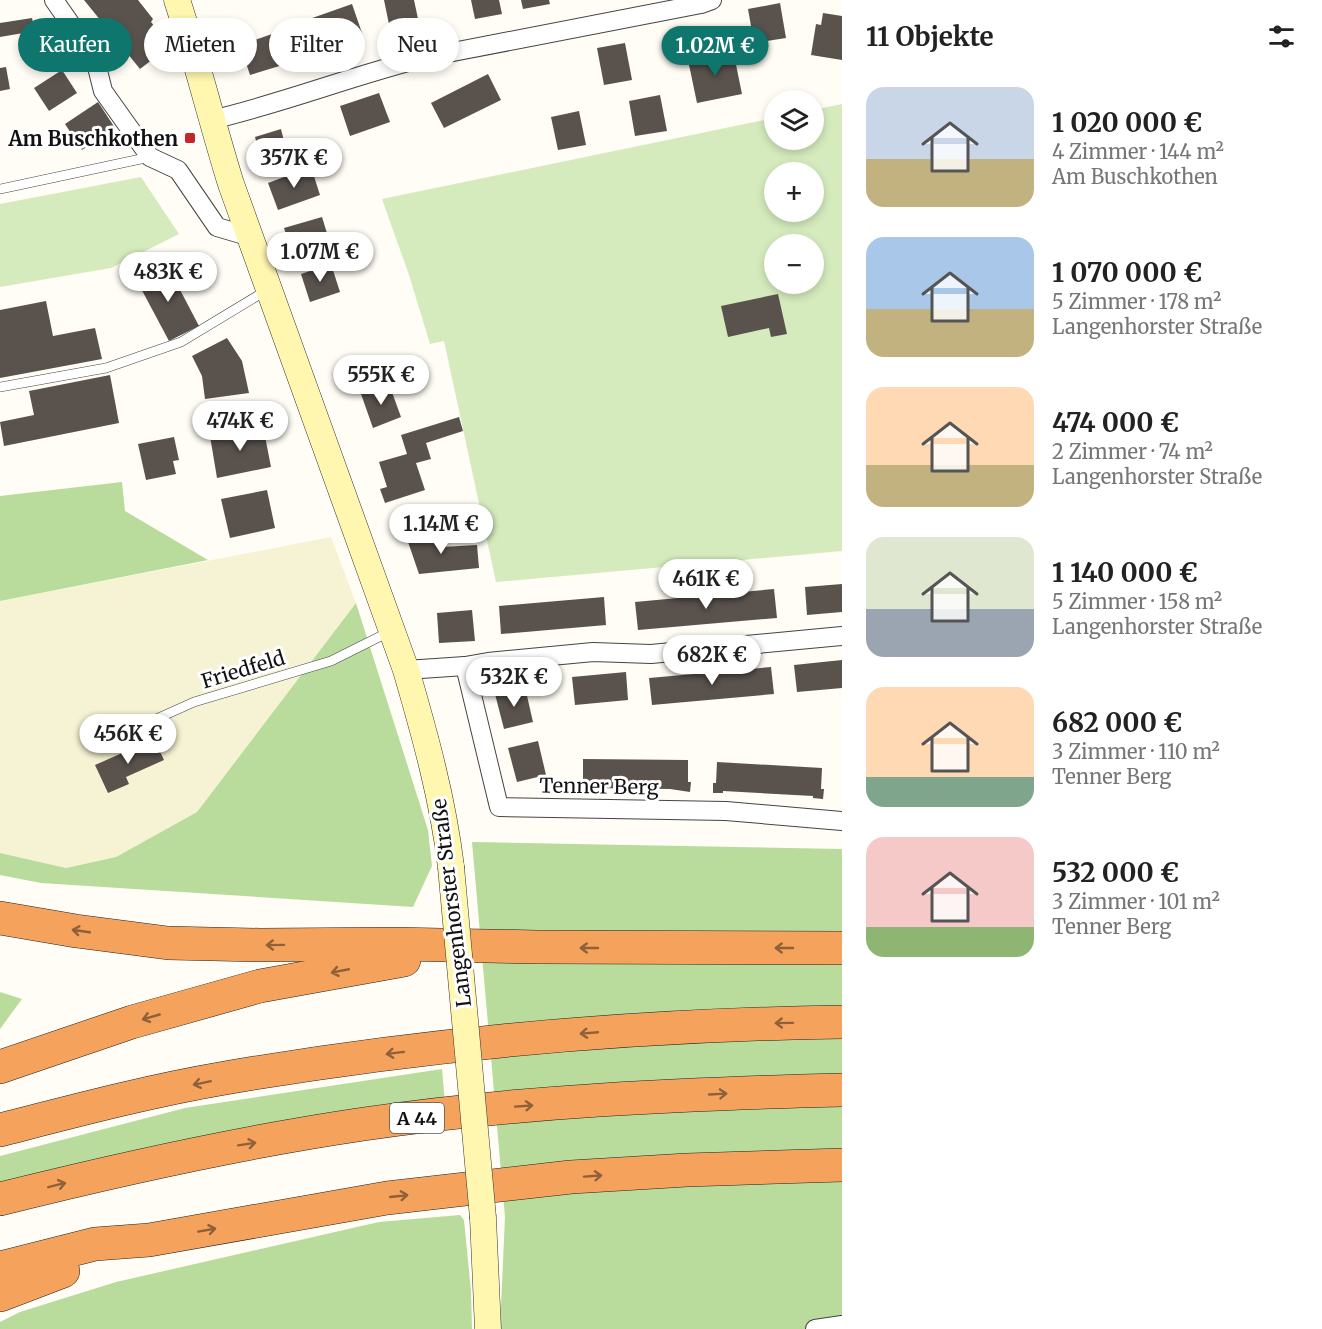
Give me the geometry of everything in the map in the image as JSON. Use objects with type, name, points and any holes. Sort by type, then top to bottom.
[{"type":"highway","points":[[0,918],[168,943],[842,948]]},
{"type":"highway","points":[[0,1067],[132,1022],[260,986],[398,960],[537,947]]},
{"type":"highway","points":[[0,1130],[223,1078],[350,1059],[486,1042],[618,1031],[752,1023],[842,1022]]},
{"type":"highway","name":"A 44","points":[[0,1199],[111,1171],[237,1145],[376,1123],[491,1109],[619,1099],[842,1090]]},
{"type":"highway","points":[[0,1268],[95,1244],[149,1240],[387,1198],[560,1178],[687,1170],[842,1165]]},
{"type":"highway","points":[[0,1295],[149,1240]]},
{"type":"street","points":[[54,0],[95,59],[103,91],[150,156],[178,170],[218,227],[251,237]]},
{"type":"street","name":"Langenhorster Straße","points":[[177,0],[195,56],[211,120],[406,670],[430,752],[447,832],[451,867],[483,1218],[488,1329]]},
{"type":"street","points":[[211,120],[306,94],[382,68],[427,57],[712,0]]},
{"type":"street","points":[[406,670],[593,652],[651,654],[842,636]]},
{"type":"street","name":"Tenner Berg","points":[[465,666],[499,807],[726,811],[842,821]]},
{"type":"street","points":[[816,1329],[842,1325]]},
{"type":"lane","points":[[0,189],[150,156]]},
{"type":"lane","points":[[0,387],[106,368],[181,342],[269,288]]},
{"type":"lane","name":"Friedfeld","points":[[105,742],[194,702],[331,661],[391,631]]},
{"type":"shaded area","points":[[331,537],[356,603],[197,812],[116,857],[66,868],[0,853],[0,601]]},
{"type":"green space","points":[[842,104],[842,551],[496,582],[444,341],[430,344],[382,199],[764,120],[764,150],[824,150],[824,108]]},
{"type":"green space","points":[[141,177],[179,234],[111,268],[0,287],[0,204]]},
{"type":"green space","points":[[122,482],[125,511],[208,560],[0,601],[0,496]]},
{"type":"green space","points":[[356,603],[428,830],[432,866],[413,907],[41,883],[0,875],[0,853],[66,868],[116,857],[197,812]]},
{"type":"green space","points":[[472,842],[842,849],[842,1326],[826,1329],[500,1329],[505,1217]]},
{"type":"green space","points":[[0,992],[22,999],[0,1029]]},
{"type":"green space","points":[[442,1069],[445,1103],[0,1185],[0,1156],[185,1108]]},
{"type":"green space","points":[[460,1215],[464,1220],[472,1329],[0,1329],[0,1322],[20,1312],[116,1282],[379,1222]]},
{"type":"building","points":[[84,0],[138,0],[152,18],[144,18],[144,66],[140,69],[132,59],[132,18],[99,18]]},
{"type":"building","points":[[384,0],[414,0],[418,18],[388,18]]},
{"type":"building","points":[[471,0],[499,0],[502,14],[475,19]]},
{"type":"building","points":[[521,0],[549,0],[550,4],[523,9]]},
{"type":"building","points":[[780,3],[786,38],[754,43],[748,9]]},
{"type":"building","points":[[352,4],[357,18],[312,18]]},
{"type":"building","points":[[823,13],[842,16],[842,60],[811,55],[816,24],[821,25]]},
{"type":"building","points":[[18,20],[18,34],[0,37],[0,23]]},
{"type":"building","points":[[269,35],[269,69],[250,75],[249,72],[257,72],[257,39]]},
{"type":"building","points":[[625,43],[632,80],[604,85],[597,48]]},
{"type":"building","points":[[733,50],[742,94],[697,103],[688,60]]},
{"type":"building","points":[[6,67],[10,89],[0,91],[0,68]]},
{"type":"building","points":[[59,72],[63,72],[77,93],[49,111],[34,88]]},
{"type":"building","points":[[488,74],[501,100],[444,128],[431,103]]},
{"type":"building","points":[[379,93],[390,122],[350,136],[340,106]]},
{"type":"building","points":[[660,95],[667,131],[635,136],[629,101]]},
{"type":"building","points":[[98,102],[115,128],[82,150],[65,124]]},
{"type":"building","points":[[579,111],[586,145],[558,150],[551,117]]},
{"type":"building","points":[[281,129],[287,153],[261,159],[255,137]]},
{"type":"building","points":[[311,167],[320,195],[278,210],[268,183]]},
{"type":"building","points":[[322,217],[330,243],[292,254],[284,228]]},
{"type":"building","points":[[331,264],[340,292],[310,302],[301,274]]},
{"type":"building","points":[[167,265],[199,326],[169,341],[137,281]]},
{"type":"building","points":[[778,294],[787,334],[771,337],[769,328],[728,337],[721,306]]},
{"type":"building","points":[[46,301],[53,336],[95,328],[102,359],[0,378],[0,310]]},
{"type":"building","points":[[227,338],[242,361],[249,393],[205,399],[202,376],[192,356]]},
{"type":"building","points":[[110,375],[119,423],[4,446],[0,422],[34,415],[29,391]]},
{"type":"building","points":[[389,384],[401,417],[373,428],[361,394]]},
{"type":"building","points":[[459,417],[463,431],[426,443],[431,459],[416,463],[425,490],[385,503],[380,489],[387,487],[379,462],[407,454],[401,435]]},
{"type":"building","points":[[263,426],[271,467],[217,478],[210,436]]},
{"type":"building","points":[[174,437],[179,460],[173,461],[176,474],[146,480],[138,444]]},
{"type":"building","points":[[267,490],[275,528],[230,538],[221,499]]},
{"type":"building","points":[[435,529],[442,547],[477,545],[479,568],[419,574],[407,539]]},
{"type":"building","points":[[842,584],[842,612],[807,615],[805,587]]},
{"type":"building","points":[[774,589],[777,618],[638,630],[635,602]]},
{"type":"building","points":[[604,597],[606,625],[501,634],[499,606]]},
{"type":"building","points":[[472,610],[475,641],[439,643],[437,613]]},
{"type":"building","points":[[842,660],[842,688],[797,692],[794,665]]},
{"type":"building","points":[[771,667],[774,694],[652,705],[649,678]]},
{"type":"building","points":[[626,672],[628,700],[575,705],[572,677]]},
{"type":"building","points":[[525,687],[533,722],[504,729],[495,694]]},
{"type":"building","points":[[154,739],[164,760],[126,777],[129,784],[108,793],[95,765]]},
{"type":"building","points":[[538,741],[546,775],[517,782],[508,748]]},
{"type":"building","points":[[583,759],[688,760],[690,792],[670,789],[590,788],[580,790],[580,780],[583,780]]},
{"type":"building","points":[[717,762],[822,768],[823,799],[813,798],[813,796],[723,791],[723,793],[713,793]]},
{"type":"place","name":"Am Buschkothen","points":[[190,138]]}]
